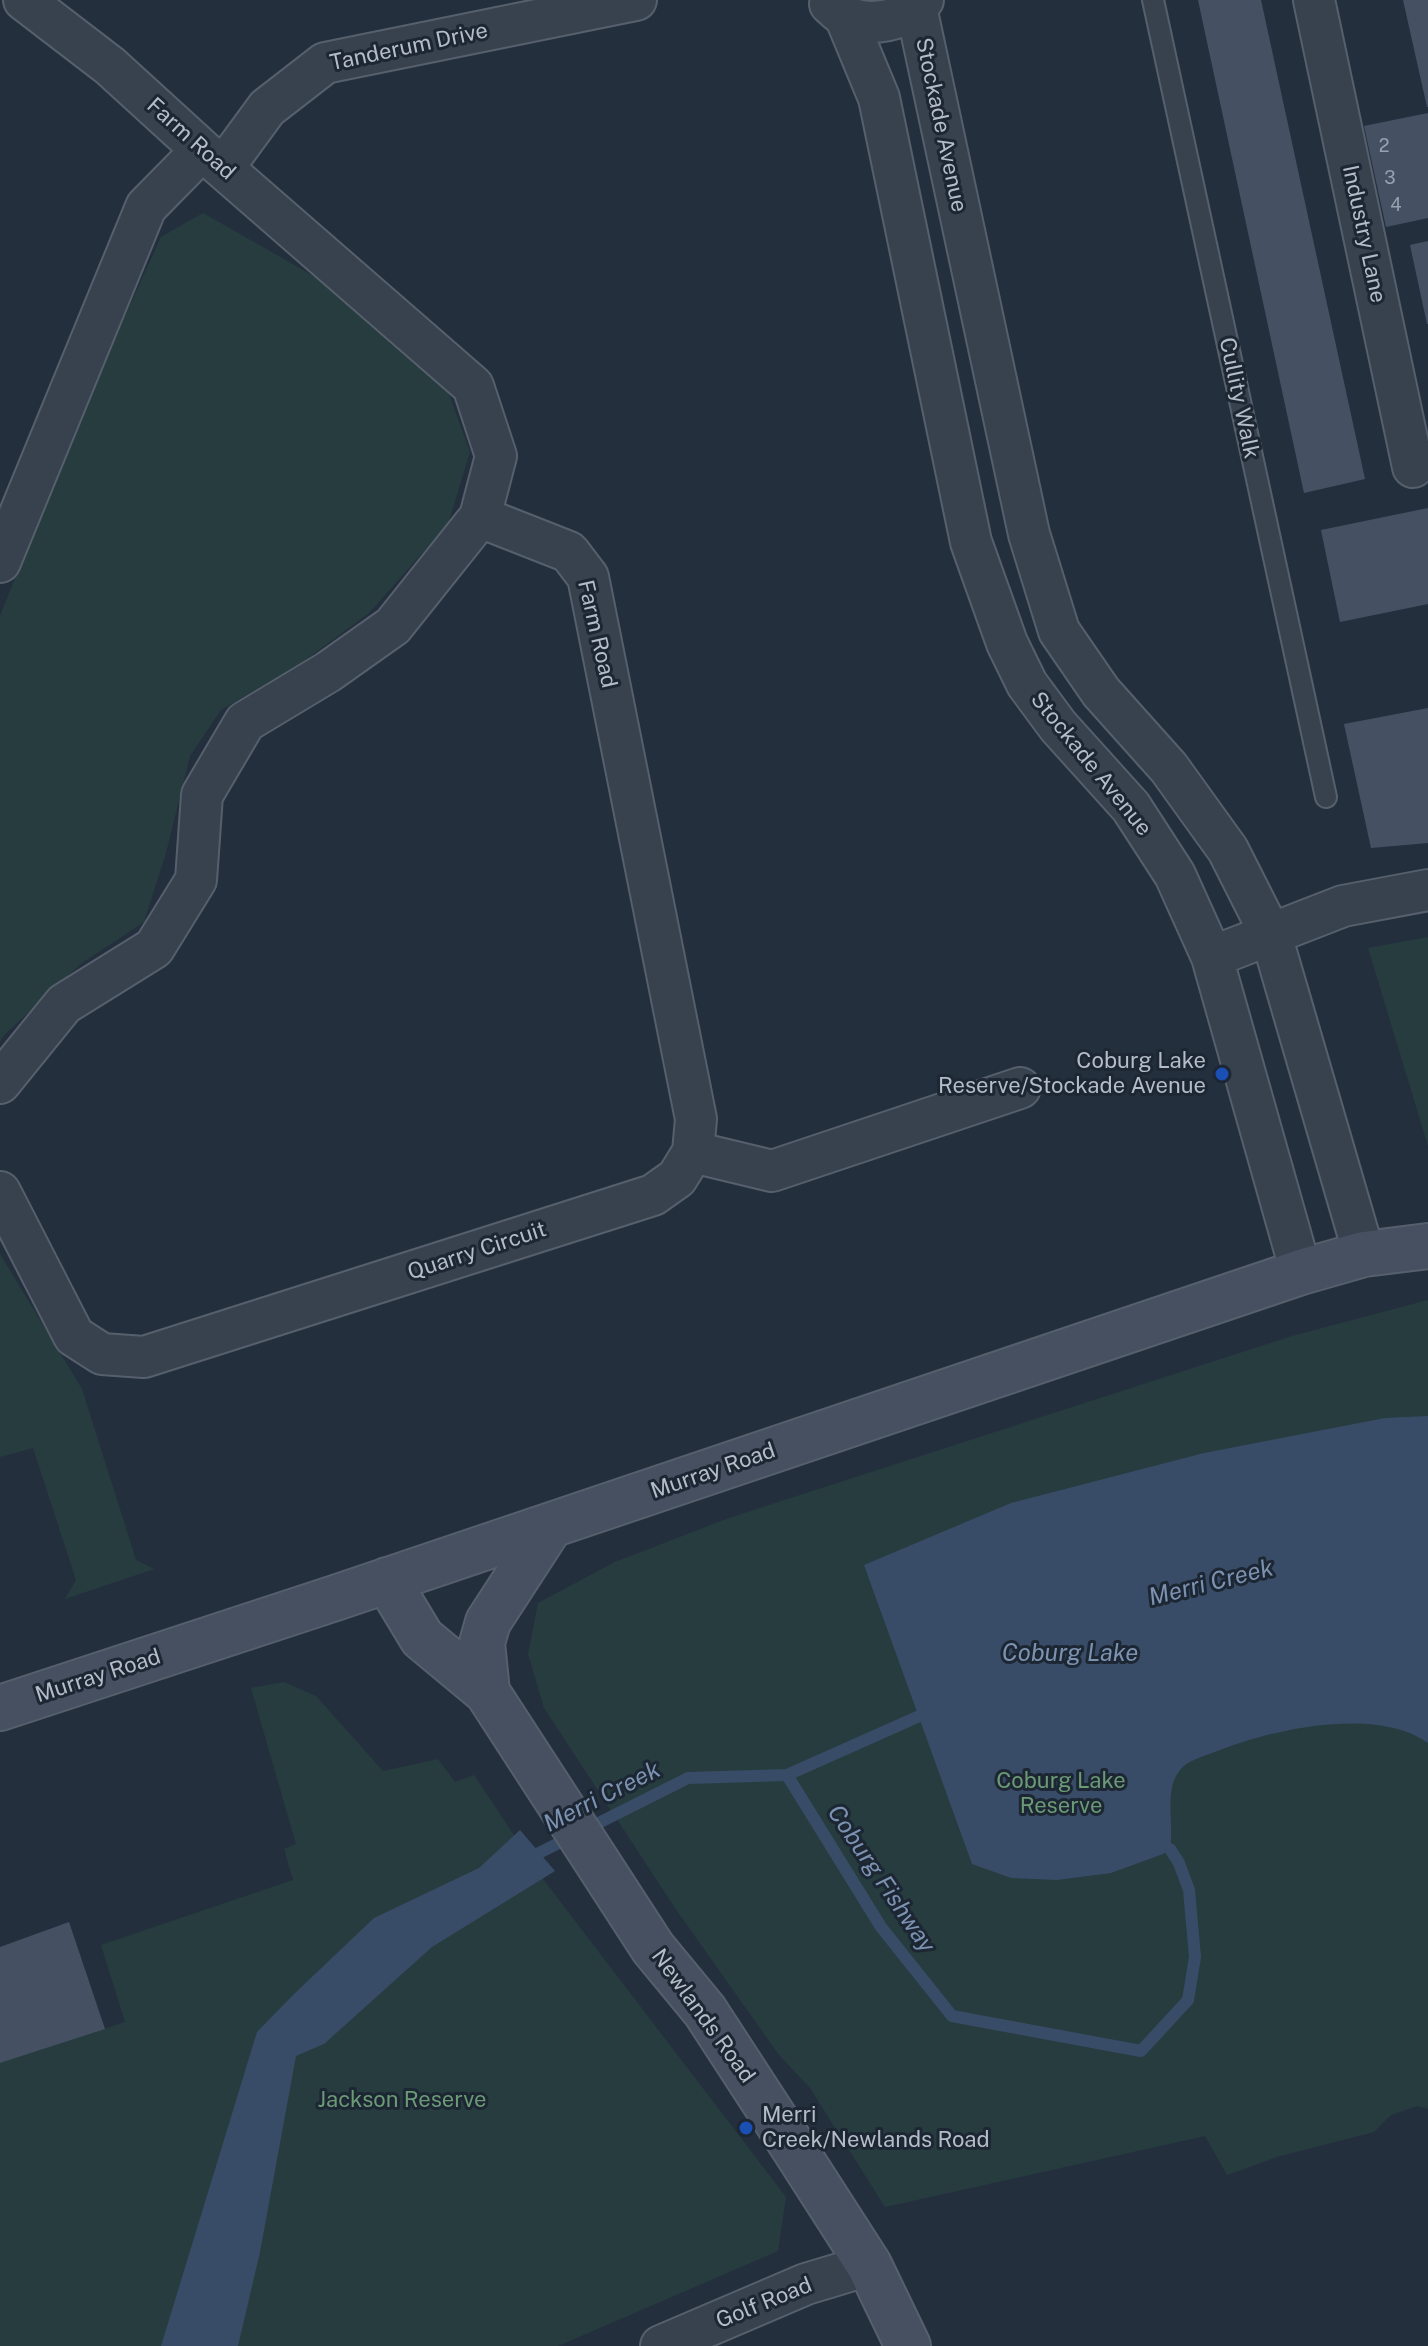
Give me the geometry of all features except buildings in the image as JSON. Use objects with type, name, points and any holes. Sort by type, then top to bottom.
[{"type":"main road","name":"Murray Road","points":[[0,1708],[1301,1272],[1364,1254],[1428,1246]]},
{"type":"main road","name":"Newlands Road","points":[[494,1702],[482,1643],[488,1622],[551,1525]]},
{"type":"main road","name":"Newlands Road","points":[[387,1580],[422,1638],[494,1702],[653,1948],[705,2011],[869,2265],[908,2346]]},
{"type":"street","name":"Farm Road","points":[[24,0],[110,66],[473,386],[496,456],[480,517],[569,552],[588,577],[696,1119],[693,1152]]},
{"type":"street","name":"Tanderum Drive","points":[[0,562],[146,207],[213,159],[267,108],[325,63],[636,0]]},
{"type":"street","name":"Industry Lane","points":[[1314,0],[1413,467]]},
{"type":"street","points":[[835,8],[874,22],[897,19],[920,4]]},
{"type":"street","name":"Stockade Avenue","points":[[920,4],[1029,534],[1059,631],[1101,692],[1169,768],[1228,850],[1271,935],[1364,1254]]},
{"type":"street","name":"Stockade Avenue","points":[[835,8],[879,98],[971,542],[1007,643],[1027,684],[1058,726],[1131,807],[1175,875],[1212,957],[1301,1272]]},
{"type":"street","points":[[0,1083],[64,1004],[154,948],[196,880],[202,795],[245,722],[328,672],[393,626],[480,517]]},
{"type":"street","points":[[1212,957],[1343,906],[1428,890]]},
{"type":"street","points":[[693,1152],[772,1171],[1020,1088]]},
{"type":"street","name":"Quarry Circuit","points":[[0,1192],[74,1336],[102,1354],[144,1357],[653,1195],[677,1178],[693,1152]]},
{"type":"street","name":"Golf Road","points":[[661,2346],[806,2284],[869,2265]]},
{"type":"lane","name":"Cullity Walk","points":[[1153,0],[1326,797]]},
{"type":"green space","points":[[203,213],[317,278],[446,386],[470,452],[448,524],[369,613],[301,663],[221,710],[190,756],[166,853],[144,922],[82,963],[0,1042],[0,616],[81,413],[161,237]]},
{"type":"green space","points":[[1428,937],[1428,1146],[1368,948]]},
{"type":"green space","points":[[0,1254],[82,1389],[136,1560],[154,1569],[65,1599],[76,1580],[33,1448],[0,1457]]},
{"type":"green space","name":"Coburg Lake Reserve","points":[[1428,1300],[1428,2109],[1417,2106],[1391,2115],[1374,2132],[1280,2156],[1227,2175],[1205,2136],[885,2207],[810,2088],[779,2055],[675,1908],[544,1708],[528,1654],[538,1603],[615,1562],[729,1518],[1292,1336]]},
{"type":"green space","name":"Jackson Reserve","points":[[284,1682],[316,1696],[383,1771],[438,1759],[455,1782],[474,1775],[543,1879],[786,2197],[778,2251],[558,2346],[0,2346],[0,2063],[125,2022],[101,1945],[293,1880],[284,1849],[296,1844],[251,1688]]},
{"type":"water","name":"Coburg Lake","points":[[1428,1416],[1428,1743],[1406,1732],[1380,1725],[1351,1723],[1262,1736],[1199,1758],[1180,1770],[1172,1787],[1170,1849],[1163,1854],[1111,1873],[1057,1880],[1011,1878],[972,1864],[864,1565],[1011,1503],[1204,1453],[1385,1418]]},
{"type":"water","points":[[520,1830],[555,1871],[432,1947],[324,2044],[296,2056],[260,2252],[238,2346],[161,2346],[257,2032],[374,1918],[479,1868]]},
{"type":"waterway","name":"Merri Creek","points":[[525,1860],[688,1778],[787,1775],[933,1710]]},
{"type":"waterway","name":"Coburg Fishway","points":[[787,1775],[881,1927],[952,2016],[1141,2051],[1188,2000],[1195,1957],[1189,1890],[1170,1849]]},
{"type":"place","name":"Coburg Lake Reserve/Stockade Avenue","points":[[1222,1074]]},
{"type":"place","name":"Merri Creek/Newlands Road","points":[[746,2128]]}]
